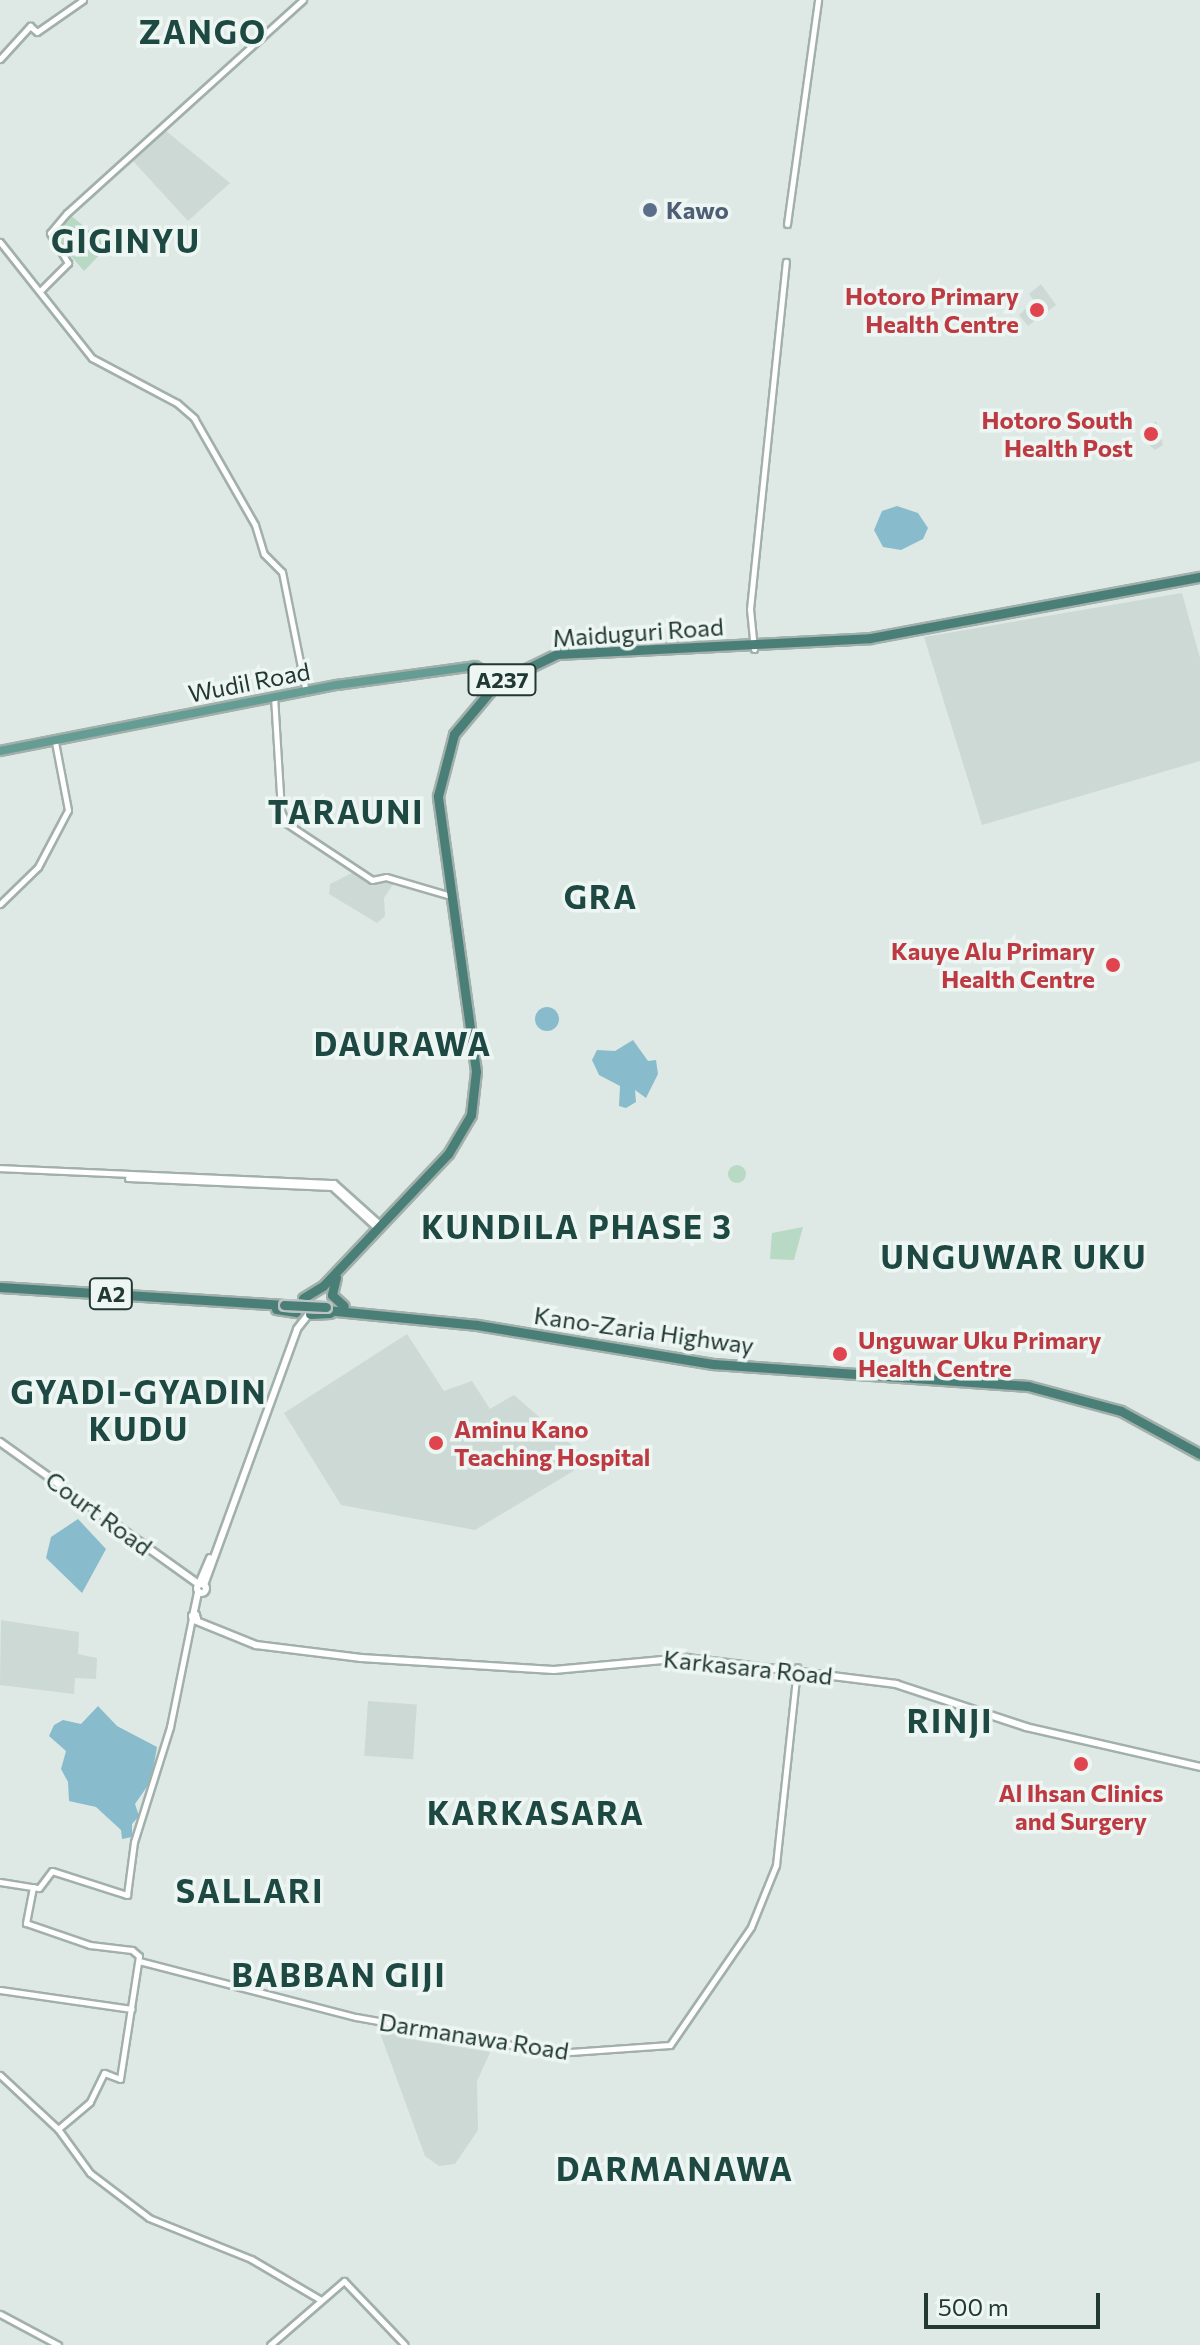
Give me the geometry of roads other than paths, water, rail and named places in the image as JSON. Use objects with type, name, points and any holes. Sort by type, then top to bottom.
[{"type":"highway","name":"Maiduguri Road","points":[[307,1301],[455,1150],[477,1104],[478,1063],[438,813],[441,769],[460,724],[485,693],[558,657],[870,638],[1200,578]]},
{"type":"highway","name":"Maiduguri Road","points":[[307,1301],[336,1277],[377,1227],[456,1144],[474,1104],[476,1071],[441,809],[445,766],[459,733],[497,686],[537,660],[577,651],[752,647]]},
{"type":"highway","points":[[485,693],[487,674],[508,676]]},
{"type":"highway","points":[[336,1277],[332,1295],[344,1306]]},
{"type":"highway","name":"A2","points":[[0,1290],[402,1315]]},
{"type":"highway","points":[[303,1314],[307,1301]]},
{"type":"highway","points":[[303,1314],[307,1301]]},
{"type":"highway","name":"A2","points":[[218,1302],[307,1301]]},
{"type":"highway","name":"Kano-Zaria Highway","points":[[307,1301],[703,1363],[1042,1388],[1121,1411],[1200,1452]]},
{"type":"highway","name":"A2","points":[[218,1302],[303,1314]]},
{"type":"highway","name":"Kano-Zaria Highway","points":[[303,1314],[402,1315]]},
{"type":"main road","name":"Wudil Road","points":[[0,752],[306,691],[465,668],[487,674]]},
{"type":"main road","points":[[487,674],[497,686]]},
{"type":"main road","points":[[195,1617],[200,1588],[303,1314]]},
{"type":"main road","name":"Court Road","points":[[0,1444],[200,1588]]},
{"type":"main road","name":"Karkasara Road","points":[[195,1617],[256,1645],[361,1658],[542,1670],[684,1655],[885,1681],[1049,1730],[1200,1766]]},
{"type":"street","points":[[0,59],[30,26],[37,32],[83,0]]},
{"type":"street","points":[[40,291],[68,263],[50,233],[67,213],[303,0]]},
{"type":"street","points":[[787,224],[818,0]]},
{"type":"street","points":[[0,242],[92,358],[177,403],[194,418],[255,525],[264,554],[282,572],[306,691]]},
{"type":"street","points":[[752,647],[750,609],[768,464],[768,402],[786,262]]},
{"type":"street","points":[[274,697],[281,811],[286,823],[372,880],[386,877],[451,896]]},
{"type":"street","points":[[0,904],[38,867],[68,810],[55,743]]},
{"type":"street","points":[[0,1168],[334,1183],[377,1227]]},
{"type":"street","points":[[128,1178],[332,1187],[377,1227]]},
{"type":"street","points":[[0,1882],[39,1888],[52,1871],[127,1895],[134,1842],[170,1727],[195,1617]]},
{"type":"street","name":"Darmanawa Road","points":[[33,1887],[25,1922],[90,1945],[132,1950],[139,1961],[304,2005],[563,2054],[670,2045],[751,1927],[778,1861],[797,1668]]},
{"type":"street","points":[[58,2129],[90,2102],[104,2073],[120,2079],[139,1961]]},
{"type":"street","points":[[0,1990],[132,2009]]},
{"type":"street","points":[[0,2075],[58,2129],[90,2173],[149,2218],[254,2260],[321,2300]]},
{"type":"street","points":[[270,2345],[344,2281],[405,2345]]},
{"type":"street","points":[[0,2314],[58,2345]]},
{"type":"water","points":[[897,506],[918,513],[928,528],[923,539],[901,550],[883,547],[874,530],[882,511]]},
{"type":"water","points":[[547,1007],[558,1014],[559,1019],[552,1030],[547,1031],[536,1024],[535,1019],[542,1008]]},
{"type":"water","points":[[633,1040],[648,1061],[656,1060],[658,1074],[646,1098],[635,1090],[636,1102],[626,1108],[619,1106],[620,1086],[599,1075],[592,1060],[597,1050],[615,1051]]},
{"type":"water","points":[[78,1519],[106,1549],[82,1593],[46,1558],[51,1537]]},
{"type":"water","points":[[98,1706],[117,1726],[157,1747],[151,1781],[135,1804],[139,1816],[132,1824],[132,1837],[122,1839],[121,1830],[96,1807],[69,1801],[68,1782],[61,1769],[66,1751],[49,1736],[54,1725],[63,1720],[81,1724]]},
{"type":"place","name":"Kawo","points":[[650,210]]},
{"type":"place","name":"Hotoro Primary Health Centre","points":[[1037,310]]},
{"type":"place","name":"Hotoro South Health Post","points":[[1151,434]]},
{"type":"place","name":"Kauye Alu Primary Health Centre","points":[[1113,965]]},
{"type":"place","name":"Unguwar Uku Primary Health Centre","points":[[840,1354]]},
{"type":"place","name":"Aminu Kano Teaching Hospital","points":[[436,1443]]},
{"type":"place","name":"Al Ihsan Clinics and Surgery","points":[[1081,1764]]},
{"type":"district","name":"ZANGO","points":[[203,31]]},
{"type":"district","name":"GIGINYU","points":[[126,240]]},
{"type":"district","name":"TARAUNI","points":[[346,811]]},
{"type":"district","name":"GRA","points":[[601,896]]},
{"type":"district","name":"DAURAWA","points":[[403,1043]]},
{"type":"district","name":"KUNDILA PHASE 3","points":[[577,1226]]},
{"type":"district","name":"UNGUWAR UKU","points":[[1014,1256]]},
{"type":"district","name":"GYADI-GYADIN KUDU","points":[[139,1410]]},
{"type":"district","name":"RINJI","points":[[950,1720]]},
{"type":"district","name":"KARKASARA","points":[[536,1812]]},
{"type":"district","name":"SALLARI","points":[[250,1890]]},
{"type":"district","name":"BABBAN GIJI","points":[[339,1974]]},
{"type":"district","name":"DARMANAWA","points":[[675,2168]]}]
